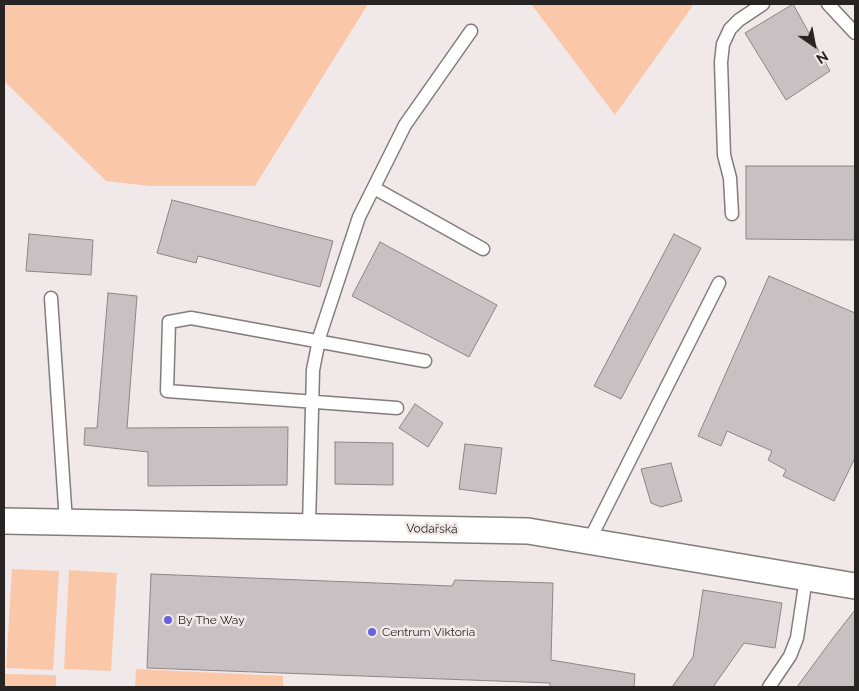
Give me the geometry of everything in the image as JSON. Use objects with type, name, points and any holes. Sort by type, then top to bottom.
[{"type":"street","name":"Vodařská","points":[[4,521],[528,530],[855,586]]},
{"type":"lane","points":[[732,214],[730,178],[724,155],[721,62],[723,44],[730,29],[739,20],[763,4]]},
{"type":"lane","points":[[828,4],[855,33]]},
{"type":"lane","points":[[309,526],[313,370],[319,342],[359,217],[405,125],[471,31]]},
{"type":"lane","points":[[374,188],[483,249]]},
{"type":"lane","points":[[589,541],[719,283]]},
{"type":"lane","points":[[51,298],[66,522]]},
{"type":"lane","points":[[397,408],[167,391],[169,322],[191,318],[425,361]]},
{"type":"lane","points":[[769,687],[790,656],[797,638],[806,578]]},
{"type":"shaded area","points":[[4,4],[368,4],[255,186],[150,186],[106,181],[4,81]]},
{"type":"shaded area","points":[[531,4],[694,4],[615,115]]},
{"type":"shaded area","points":[[12,569],[59,571],[53,670],[6,668]]},
{"type":"shaded area","points":[[69,570],[117,573],[111,671],[64,669]]},
{"type":"shaded area","points":[[136,669],[283,676],[283,687],[135,687]]},
{"type":"shaded area","points":[[4,674],[56,675],[56,687],[4,687]]},
{"type":"building","points":[[793,4],[830,71],[786,100],[745,33]]},
{"type":"building","points":[[746,166],[855,166],[855,240],[746,239]]},
{"type":"building","points":[[172,200],[333,241],[320,287],[198,256],[196,263],[157,253]]},
{"type":"building","points":[[29,234],[93,240],[91,275],[26,271]]},
{"type":"building","points":[[674,234],[701,248],[621,399],[594,386]]},
{"type":"building","points":[[380,242],[497,305],[469,357],[352,296]]},
{"type":"building","points":[[769,276],[855,313],[855,458],[834,501],[783,476],[786,470],[768,460],[772,451],[727,431],[721,446],[698,436]]},
{"type":"building","points":[[108,293],[137,296],[127,428],[288,427],[287,485],[148,486],[148,452],[84,445],[85,428],[97,428]]},
{"type":"building","points":[[415,404],[443,423],[428,447],[399,428]]},
{"type":"building","points":[[335,442],[393,443],[393,485],[335,484]]},
{"type":"building","points":[[465,444],[502,448],[496,494],[459,489]]},
{"type":"building","points":[[671,463],[682,501],[661,507],[651,503],[641,469]]},
{"type":"building","points":[[151,574],[452,586],[455,580],[553,583],[551,660],[635,674],[634,687],[550,687],[550,683],[147,668]]},
{"type":"building","points":[[703,590],[782,603],[775,648],[744,643],[713,687],[672,687],[693,657]]},
{"type":"building","points":[[855,610],[855,687],[797,687],[833,638]]},
{"type":"place","name":"By The Way","points":[[168,620]]},
{"type":"place","name":"Centrum Viktoria","points":[[372,632]]}]
